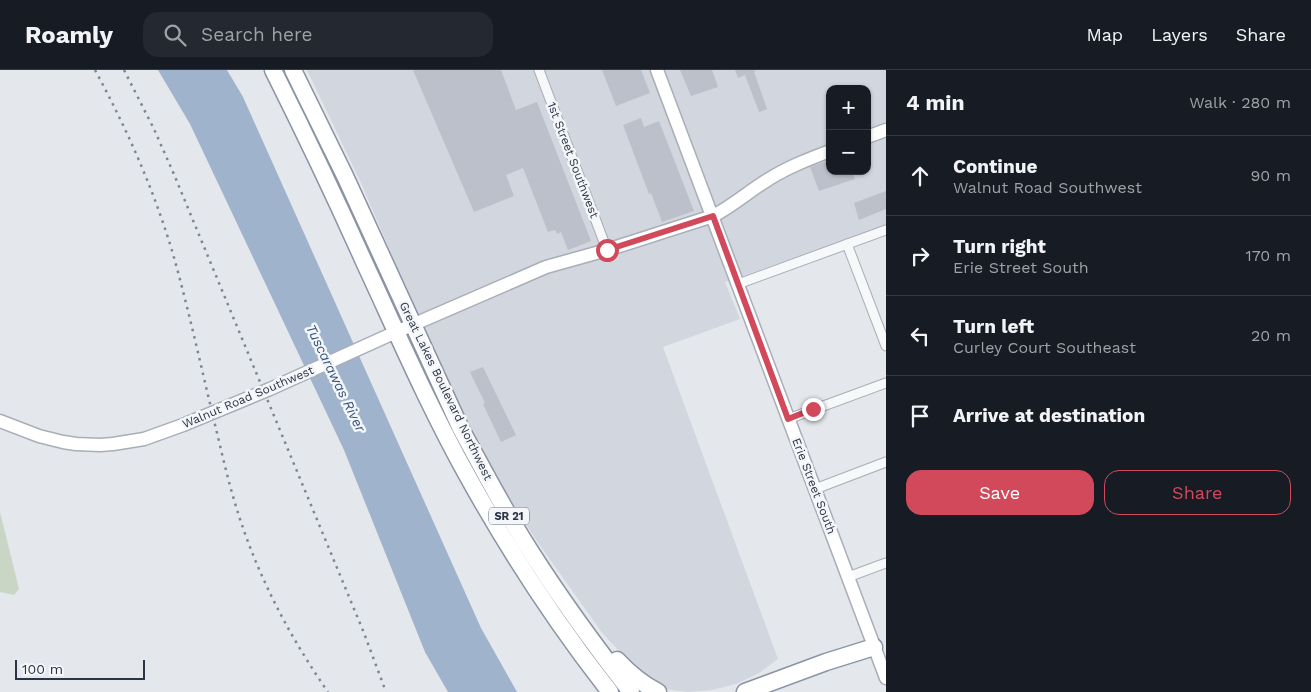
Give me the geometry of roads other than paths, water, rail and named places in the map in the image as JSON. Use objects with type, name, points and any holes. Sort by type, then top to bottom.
[{"type":"highway","name":"Great Lakes Boulevard Northwest","points":[[273,70],[318,160],[439,422],[492,519],[540,596],[610,692]]},
{"type":"highway","name":"Great Lakes Boulevard Northwest","points":[[293,70],[345,176],[461,429],[482,469],[528,548],[559,595],[631,692]]},
{"type":"highway","points":[[559,595],[622,665],[642,682],[658,692]]},
{"type":"highway","points":[[745,692],[826,662],[877,646]]},
{"type":"highway","points":[[774,692],[794,679],[877,646]]},
{"type":"main road","name":"Erie Street South","points":[[657,70],[848,577],[877,646],[886,678]]},
{"type":"main road","points":[[871,136],[886,130]]},
{"type":"main road","name":"Walnut Road Southwest","points":[[0,421],[38,436],[63,442],[89,445],[113,444],[144,439],[280,385],[546,267],[607,250],[713,216],[781,171],[826,153]]},
{"type":"street","name":"1st Street Southwest","points":[[539,70],[607,250]]},
{"type":"street","points":[[738,284],[886,230]]},
{"type":"street","points":[[847,244],[886,346]]},
{"type":"street","points":[[788,419],[886,383]]},
{"type":"street","points":[[815,489],[886,462]]},
{"type":"street","points":[[848,577],[886,563]]},
{"type":"water","name":"Tuscarawas River","points":[[158,70],[227,70],[243,97],[481,628],[517,692],[448,692],[425,652],[344,450],[190,124]]},
{"type":"railway","points":[[95,70],[139,160],[166,230],[185,299],[229,481],[250,547],[290,632],[328,692]]},
{"type":"railway","points":[[124,70],[173,172],[364,633],[386,692]]}]
